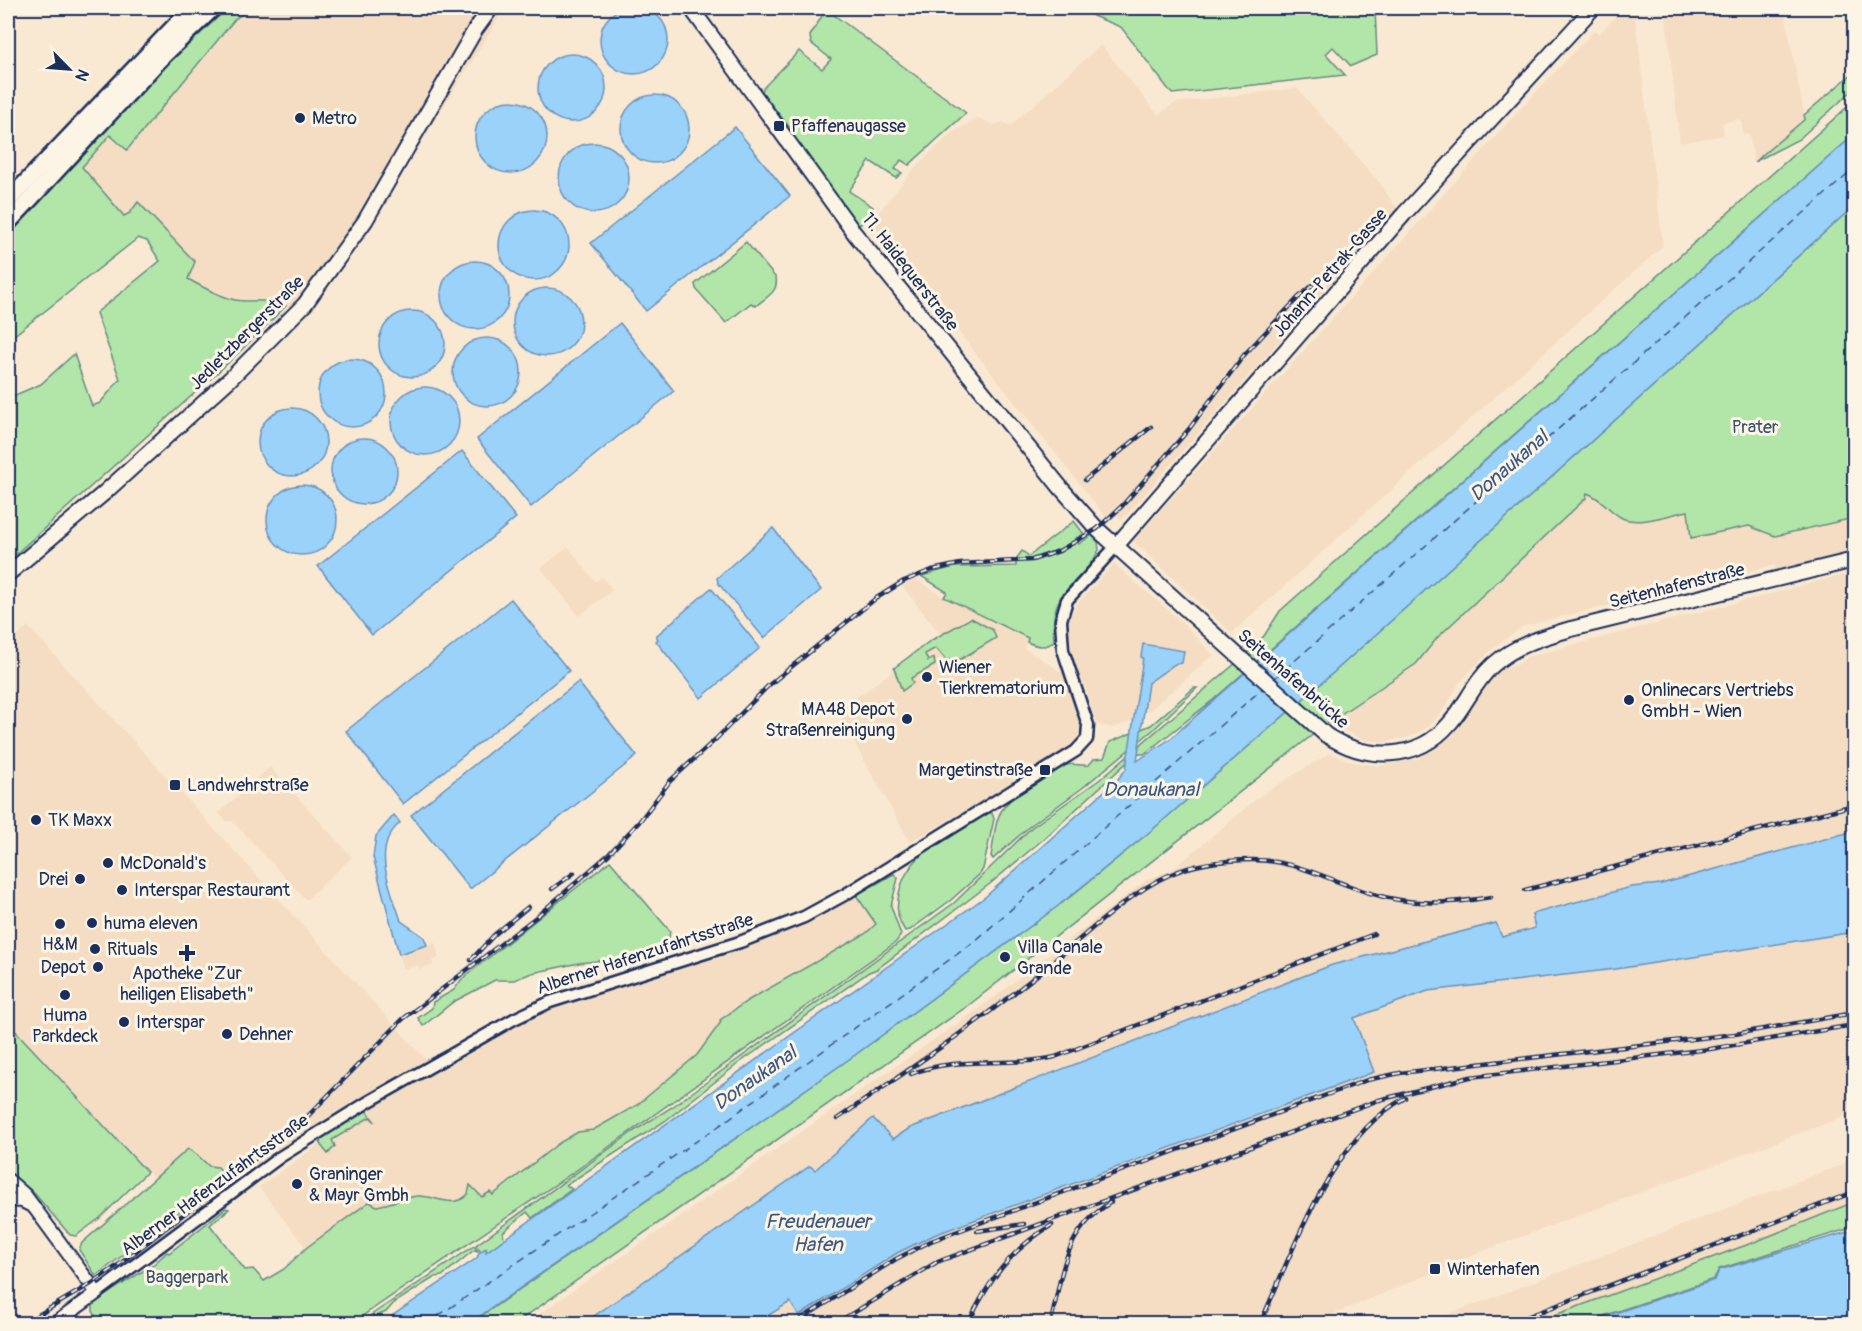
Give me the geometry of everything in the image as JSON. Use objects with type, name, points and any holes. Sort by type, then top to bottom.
[{"type":"highway","points":[[8,201],[155,43],[192,8]]},
{"type":"highway","points":[[8,223],[166,53],[213,8]]},
{"type":"main road","name":"Jedletzbergerstraße","points":[[8,574],[103,494],[230,379],[305,304],[365,221],[475,30],[491,8]]},
{"type":"main road","name":"11. Haidequerstraße","points":[[691,8],[855,234],[1061,488],[1116,546]]},
{"type":"main road","name":"Johann-Petrak-Gasse","points":[[1116,546],[1440,173],[1593,8]]},
{"type":"main road","name":"Seitenhafenbrücke","points":[[1116,546],[1326,735],[1350,748],[1376,754],[1408,751],[1425,744],[1451,722],[1482,675],[1510,652]]},
{"type":"main road","name":"Seitenhafenstraße","points":[[1510,652],[1527,643],[1563,632],[1854,560]]},
{"type":"main road","points":[[8,1180],[25,1195],[97,1293]]},
{"type":"main road","points":[[8,1200],[34,1207]]},
{"type":"main road","name":"Alberner Hafenzufahrtsstraße","points":[[54,1323],[97,1293]]},
{"type":"street","name":"Alberner Hafenzufahrtsstraße","points":[[97,1293],[280,1157],[368,1102],[514,1019],[550,1002],[740,942],[804,917],[854,889],[1076,751],[1087,739],[1088,725],[1063,650],[1060,620],[1067,600],[1116,546]]},
{"type":"shaded area","points":[[251,8],[505,8],[367,230],[308,317],[283,304],[262,299],[236,300],[208,291],[187,278],[195,262],[138,202],[130,213],[124,216],[82,167],[111,135],[128,149],[235,19]]},
{"type":"shaded area","points":[[1623,8],[1634,8],[1663,246],[1232,633],[1133,541],[1524,105],[1595,30],[1599,34]]},
{"type":"shaded area","points":[[1665,8],[1784,8],[1805,119],[1754,162],[1749,134],[1743,134],[1741,119],[1722,123],[1724,135],[1680,143]]},
{"type":"shaded area","points":[[1101,45],[1158,115],[1175,103],[1297,88],[1379,182],[1399,212],[1386,227],[1371,237],[1122,520],[1112,511],[1106,517],[871,222],[917,165],[952,133],[978,118],[993,125],[1003,122],[1010,126]]},
{"type":"shaded area","points":[[1587,493],[1601,498],[1622,518],[1633,521],[1689,510],[1691,537],[1749,526],[1775,536],[1854,518],[1854,550],[1776,572],[1775,565],[1524,626],[1493,648],[1460,682],[1442,712],[1429,726],[1410,737],[1384,742],[1361,739],[1329,722],[1416,664],[1438,637],[1586,498]]},
{"type":"shaded area","points":[[568,547],[595,581],[602,577],[613,590],[579,616],[541,568]]},
{"type":"shaded area","points":[[1114,564],[1183,623],[1213,655],[1150,710],[1132,721],[1112,728],[1097,724],[1085,687],[1075,666],[1068,635],[1069,619],[1077,604]]},
{"type":"shaded area","points":[[1854,572],[1854,831],[1661,884],[1631,887],[1532,913],[1535,928],[1501,937],[1496,923],[1332,965],[910,1128],[893,1139],[873,1118],[815,1171],[809,1166],[584,1323],[525,1324],[981,1007],[1146,880],[1173,869],[1261,795],[1330,753],[1353,762],[1378,766],[1418,759],[1452,736],[1466,718],[1474,698],[1495,670],[1517,665],[1527,657]]},
{"type":"shaded area","points":[[916,579],[942,596],[1028,639],[1024,648],[1065,674],[1081,725],[1079,737],[1070,748],[1035,769],[1029,768],[1026,764],[1017,769],[1012,774],[1012,784],[910,842],[837,712],[941,635],[902,586]]},
{"type":"shaded area","points":[[28,626],[431,1065],[368,1102],[194,1221],[8,1023],[8,646]]},
{"type":"shaded area","points":[[270,767],[352,857],[306,900],[232,821],[226,821],[219,813]]},
{"type":"shaded area","points":[[856,895],[877,924],[865,934],[747,1001],[722,1022],[697,1055],[637,1105],[593,1130],[578,1132],[559,1143],[492,1195],[483,1197],[470,1186],[468,1194],[461,1200],[444,1201],[419,1196],[377,1206],[371,1205],[306,1248],[259,1187],[320,1144],[327,1153],[332,1140],[348,1122],[439,1067],[531,1017],[588,995],[765,939],[805,922]]},
{"type":"shaded area","points":[[1854,932],[1854,1113],[1491,1248],[1313,1323],[756,1324],[790,1302],[799,1316],[897,1253],[934,1235],[1374,1073],[1354,1018],[1428,991],[1616,969]]},
{"type":"shaded area","points":[[435,943],[439,958],[432,961],[433,965],[419,969],[418,965],[403,969],[399,954]]},
{"type":"shaded area","points":[[1854,1160],[1854,1202],[1752,1243],[1533,1323],[1423,1324]]},
{"type":"green space","points":[[228,8],[251,8],[235,19],[127,150],[110,135],[82,167],[124,216],[130,213],[138,202],[195,262],[188,279],[210,291],[235,300],[272,302],[286,306],[227,364],[8,561],[8,398],[41,384],[74,354],[92,406],[100,403],[120,379],[96,313],[160,261],[147,241],[138,238],[8,340],[8,234],[170,62]]},
{"type":"green space","points":[[1085,8],[1375,8],[1377,55],[1351,66],[1333,47],[1326,54],[1345,75],[1172,94],[1121,27],[1093,16]]},
{"type":"green space","points":[[826,9],[966,113],[909,165],[901,160],[895,169],[902,173],[896,178],[870,161],[849,191],[873,207],[861,224],[856,225],[797,144],[789,131],[791,129],[762,93],[763,88],[799,51],[822,69],[831,59],[811,43],[810,36]]},
{"type":"green space","points":[[1854,72],[1854,89],[1799,139],[1754,162],[1805,119],[1804,115]]},
{"type":"green space","points":[[1854,101],[1854,135],[1213,700],[1144,754],[1136,754],[1047,836],[991,883],[877,969],[869,972],[739,1063],[665,1121],[566,1185],[572,1189],[532,1218],[527,1212],[503,1232],[504,1239],[485,1253],[486,1248],[481,1252],[476,1245],[634,1131],[672,1107],[954,903],[1032,827],[1099,780],[1237,662],[1264,636],[1280,611]]},
{"type":"green space","name":"Prater","points":[[1854,206],[1854,518],[1775,536],[1749,526],[1691,538],[1688,511],[1655,519],[1629,520],[1617,515],[1587,493],[1586,498],[1438,637],[1416,664],[1329,722],[969,1005],[516,1323],[470,1324],[855,1055],[1070,897],[1152,830],[1325,680]]},
{"type":"green space","points":[[746,242],[776,278],[776,283],[771,294],[756,306],[751,303],[726,323],[696,289],[695,284]]},
{"type":"green space","points":[[1074,521],[1084,534],[1076,538],[1079,544],[1092,535],[1098,542],[1099,550],[1083,573],[1061,597],[1053,622],[1054,641],[1048,645],[1037,646],[1027,642],[1028,638],[944,597],[947,592],[921,576],[954,567],[1016,566],[1016,559],[1022,551],[1029,556]]},
{"type":"green space","points":[[971,618],[993,630],[996,638],[961,659],[946,660],[936,648],[925,654],[928,661],[934,658],[935,665],[911,678],[913,683],[902,691],[894,668],[930,641]]},
{"type":"green space","points":[[1194,688],[1197,688],[1153,730],[1081,789],[1031,825],[993,859],[991,856],[997,820],[1006,804],[1013,798],[1031,784],[1059,768],[1069,764],[1089,765],[1094,759],[1104,758],[1110,742],[1151,725]]},
{"type":"green space","points":[[986,813],[992,813],[994,819],[980,874],[951,900],[910,930],[905,931],[901,924],[897,904],[902,884],[909,870],[930,848]]},
{"type":"green space","points":[[610,861],[670,931],[668,945],[624,958],[579,963],[532,973],[514,980],[495,980],[453,1002],[423,1026],[418,1018],[432,1008],[433,1002],[454,990],[462,979]]},
{"type":"green space","name":"Baggerpark","points":[[894,874],[898,878],[891,906],[901,935],[896,942],[578,1169],[352,1323],[104,1323],[108,1322],[106,1318],[99,1322],[93,1311],[93,1303],[154,1264],[226,1208],[229,1209],[210,1225],[245,1270],[253,1269],[264,1281],[284,1269],[306,1248],[369,1202],[377,1206],[418,1196],[457,1201],[468,1194],[470,1185],[482,1197],[490,1192],[493,1195],[559,1143],[578,1132],[593,1130],[637,1105],[697,1055],[721,1022],[720,1020],[747,1001],[865,934],[876,924],[856,895]]},
{"type":"green space","points":[[8,1023],[147,1172],[100,1218],[76,1236],[70,1235],[34,1193],[8,1171]]},
{"type":"green space","points":[[365,1109],[375,1122],[370,1117],[332,1140],[335,1146],[328,1154],[320,1144],[321,1139]]},
{"type":"green space","points":[[188,1149],[209,1166],[218,1167],[226,1176],[96,1276],[79,1250],[82,1243]]},
{"type":"green space","points":[[1854,1202],[1854,1227],[1719,1269],[1714,1279],[1582,1323],[1533,1323],[1752,1243]]},
{"type":"green space","points":[[474,1246],[478,1251],[474,1250],[442,1276],[435,1277],[394,1303],[386,1312],[359,1323]]},
{"type":"water","points":[[634,6],[647,8],[658,16],[666,27],[668,40],[666,53],[658,64],[647,72],[634,74],[621,72],[610,64],[602,53],[600,40],[602,27],[610,16],[621,8]]},
{"type":"water","points":[[565,54],[579,54],[591,59],[601,69],[606,88],[601,107],[591,117],[579,122],[565,122],[553,117],[543,107],[538,95],[538,81],[543,69],[553,59]]},
{"type":"water","points":[[662,95],[674,101],[683,110],[689,122],[687,142],[679,153],[662,163],[648,163],[631,153],[623,142],[621,122],[631,105],[642,97]]},
{"type":"water","points":[[511,101],[531,107],[541,117],[547,137],[541,157],[531,167],[511,173],[491,167],[481,157],[475,137],[481,117],[491,107]]},
{"type":"water","points":[[735,127],[790,196],[646,311],[591,243]]},
{"type":"water","name":"Donaukanal","points":[[1854,135],[1854,206],[1325,680],[1152,830],[1058,906],[855,1055],[470,1323],[380,1324],[477,1258],[479,1253],[486,1248],[486,1252],[985,897],[1118,779],[1126,769],[1143,658],[1141,657],[1143,644],[1184,651],[1182,663],[1175,664],[1148,683],[1137,761],[1170,739]]},
{"type":"water","points":[[601,143],[614,149],[623,158],[627,164],[629,178],[627,192],[619,203],[608,211],[587,213],[569,203],[561,192],[559,171],[569,153],[580,145]]},
{"type":"water","points":[[534,210],[547,213],[559,220],[566,232],[569,245],[566,258],[559,270],[547,277],[534,280],[521,277],[509,270],[502,258],[499,245],[502,232],[509,220],[521,213]]},
{"type":"water","points":[[475,261],[488,263],[499,271],[507,282],[509,295],[507,308],[499,319],[488,327],[475,329],[462,327],[451,319],[443,308],[441,295],[443,282],[451,271],[462,263]]},
{"type":"water","points":[[540,288],[554,288],[566,293],[576,303],[581,322],[576,341],[566,351],[554,356],[540,356],[528,351],[518,341],[513,329],[513,315],[518,303],[528,293]]},
{"type":"water","points":[[412,311],[425,314],[435,321],[442,331],[445,344],[442,357],[435,367],[425,374],[412,377],[399,374],[389,367],[382,357],[379,344],[382,331],[389,321],[399,314]]},
{"type":"water","points":[[620,323],[674,391],[531,507],[477,439]]},
{"type":"water","points":[[480,338],[494,338],[506,343],[516,353],[521,372],[516,391],[506,401],[494,406],[480,406],[468,401],[458,391],[453,379],[453,365],[458,353],[468,343]]},
{"type":"water","points":[[345,359],[359,359],[371,364],[381,374],[386,393],[381,412],[371,422],[359,427],[345,427],[333,422],[323,412],[318,400],[318,386],[323,374],[333,364]]},
{"type":"water","points":[[425,387],[438,390],[449,397],[456,408],[459,421],[456,434],[449,445],[438,452],[425,455],[412,452],[401,445],[394,434],[391,421],[394,408],[401,397],[412,390]]},
{"type":"water","points":[[292,408],[305,410],[316,418],[324,429],[326,442],[324,455],[316,466],[305,474],[292,476],[279,474],[268,466],[260,455],[258,442],[260,429],[268,418],[279,410]]},
{"type":"water","points":[[364,438],[377,441],[387,448],[394,458],[397,471],[394,484],[387,494],[377,501],[364,504],[351,501],[341,494],[334,484],[331,471],[334,458],[341,448],[351,441]]},
{"type":"water","points":[[462,451],[516,518],[372,635],[318,566]]},
{"type":"water","points":[[302,485],[315,488],[327,495],[334,507],[337,520],[334,533],[327,545],[315,552],[302,555],[289,552],[277,545],[270,533],[267,520],[270,507],[277,495],[289,488]]},
{"type":"water","points":[[773,528],[821,590],[764,638],[718,583],[717,578]]},
{"type":"water","points":[[711,588],[760,648],[701,698],[656,641],[658,639],[656,636]]},
{"type":"water","points":[[511,599],[569,671],[403,804],[346,731]]},
{"type":"water","points":[[578,682],[637,756],[470,889],[411,815]]},
{"type":"water","points":[[394,815],[400,823],[391,833],[386,844],[384,857],[388,883],[401,921],[424,937],[427,945],[399,954],[373,857],[376,836]]},
{"type":"water","name":"Freudenauer Hafen","points":[[1854,831],[1854,932],[1616,969],[1428,991],[1354,1018],[1374,1072],[934,1235],[897,1253],[799,1316],[790,1302],[756,1323],[584,1323],[810,1166],[815,1170],[873,1118],[893,1139],[910,1128],[1332,965],[1496,923],[1502,937],[1535,928],[1532,914],[1631,887],[1661,884]]},
{"type":"water","points":[[1854,1230],[1854,1323],[1585,1323],[1715,1280],[1719,1270]]},
{"type":"ferry route","points":[[1274,679],[1854,169]]},
{"type":"ferry route","points":[[426,1324],[716,1128],[974,942],[1263,688]]},
{"type":"railway","points":[[23,1324],[91,1284],[121,1263],[304,1120],[403,1019],[536,917],[608,855],[639,822],[670,781],[716,739],[769,685],[875,599],[904,581],[932,570],[960,564],[1032,560],[1059,551],[1097,529],[1122,506],[1189,429],[1244,355],[1298,298],[1334,267]]},
{"type":"railway","points":[[1085,480],[1151,427]]},
{"type":"railway","points":[[1525,890],[1854,805]]},
{"type":"railway","points":[[837,1119],[984,1016],[1134,895],[1179,871],[1221,862],[1269,861],[1298,867],[1370,893],[1400,900],[1430,903],[1491,897]]},
{"type":"railway","points":[[552,889],[574,873]]},
{"type":"railway","points":[[471,960],[494,935],[528,907]]},
{"type":"railway","points":[[911,1074],[946,1065],[1019,1062],[1055,1057],[1374,934]]},
{"type":"railway","points":[[801,1319],[896,1259],[931,1241],[1367,1080],[1400,1073],[1735,1034],[1854,1013]]},
{"type":"railway","points":[[835,1324],[937,1262],[1379,1100],[1470,1077],[1710,1049],[1854,1025]]},
{"type":"railway","points":[[1260,1324],[1301,1231],[1335,1168],[1355,1140],[1379,1116],[1405,1098]]},
{"type":"railway","points":[[1508,1324],[1854,1192]]},
{"type":"railway","points":[[1052,1317],[1063,1267],[1075,1238],[1084,1225],[1111,1202]]},
{"type":"railway","points":[[977,1231],[1024,1224]]},
{"type":"railway","points":[[968,1324],[1002,1267],[1037,1234],[1052,1225]]},
{"type":"place","name":"Metro","points":[[300,118]]},
{"type":"place","name":"Pfaffenaugasse","points":[[779,126]]},
{"type":"place","name":"Wiener Tierkrematorium","points":[[927,677]]},
{"type":"place","name":"Onlinecars Vertriebs GmbH - Wien","points":[[1629,700]]},
{"type":"place","name":"MA48 Depot Straßenreinigung","points":[[907,719]]},
{"type":"place","name":"Margetinstraße","points":[[1045,770]]},
{"type":"place","name":"Landwehrstraße","points":[[175,785]]},
{"type":"place","name":"TK Maxx","points":[[36,820]]},
{"type":"place","name":"McDonald's","points":[[108,863]]},
{"type":"place","name":"Drei","points":[[80,879]]},
{"type":"place","name":"Interspar Restaurant","points":[[122,890]]},
{"type":"place","name":"huma eleven","points":[[92,923]]},
{"type":"place","name":"H&M","points":[[60,924]]},
{"type":"place","name":"Rituals","points":[[95,949]]},
{"type":"place","name":"Apotheke \"Zur heiligen Elisabeth\"","points":[[187,953]]},
{"type":"place","name":"Villa Canale Grande","points":[[1005,957]]},
{"type":"place","name":"Depot","points":[[98,967]]},
{"type":"place","name":"Huma Parkdeck","points":[[65,995]]},
{"type":"place","name":"Interspar","points":[[124,1022]]},
{"type":"place","name":"Dehner","points":[[227,1034]]},
{"type":"place","name":"Graninger & Mayr Gmbh","points":[[297,1184]]},
{"type":"place","name":"Winterhafen","points":[[1435,1269]]}]
